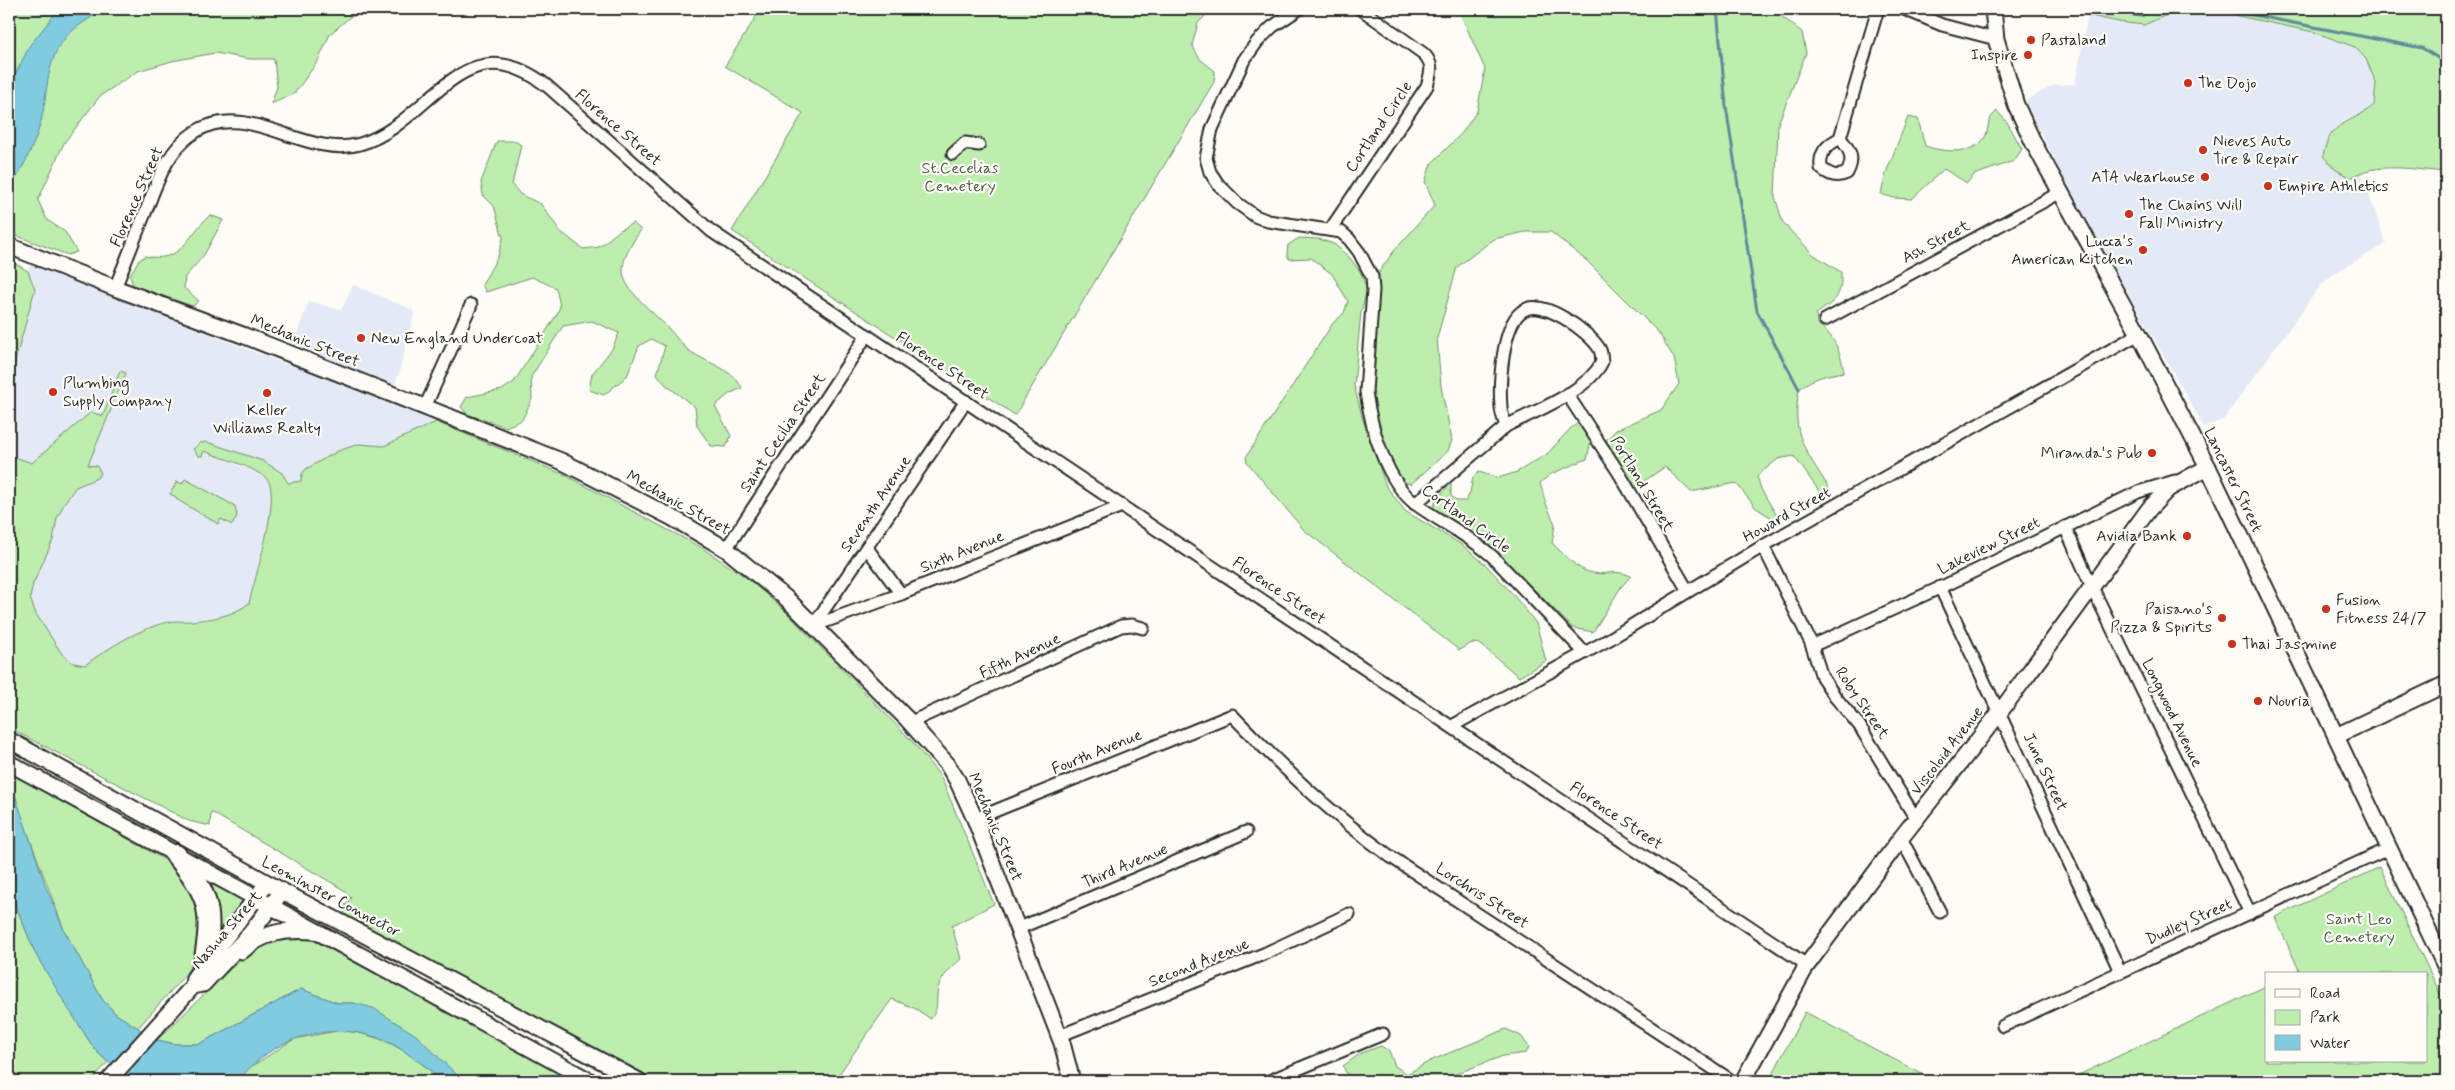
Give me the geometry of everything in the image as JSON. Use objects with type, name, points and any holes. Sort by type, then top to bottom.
[{"type":"highway","points":[[176,855],[205,895],[210,924],[200,978]]},
{"type":"main road","name":"Lancaster Street","points":[[1992,9],[1996,39],[2014,102],[2208,467],[2446,968]]},
{"type":"main road","name":"Mechanic Street","points":[[14,248],[114,288],[245,336],[561,461],[664,513],[726,549],[787,599],[911,722],[947,764],[957,780],[975,819],[1059,1036],[1072,1081]]},
{"type":"main road","name":"Viscoloid Avenue","points":[[1743,1081],[1807,965],[1901,838],[2000,712],[2158,498],[2182,480],[2208,467]]},
{"type":"main road","points":[[2336,736],[2446,684]]},
{"type":"main road","name":"Leominster Connector","points":[[9,740],[282,891],[640,1081]]},
{"type":"main road","points":[[9,763],[590,1081]]},
{"type":"main road","name":"Nashua Street","points":[[108,1081],[200,978],[267,882]]},
{"type":"main road","name":"Nashua Street","points":[[200,978],[250,934],[282,891]]},
{"type":"main road","points":[[200,978],[217,976],[248,946],[265,936],[283,931],[316,931]]},
{"type":"street","name":"Cortland Circle","points":[[1299,9],[1262,37],[1244,60],[1212,129],[1206,158],[1210,172],[1218,184],[1237,203],[1255,216],[1268,221],[1341,232],[1349,239],[1370,272],[1373,290],[1366,392],[1367,404],[1373,429],[1391,475],[1415,504],[1480,545],[1584,652]]},
{"type":"street","name":"Cortland Circle","points":[[1330,230],[1426,86],[1431,73],[1430,61],[1424,54],[1361,9]]},
{"type":"street","points":[[1840,138],[1878,9]]},
{"type":"street","points":[[1904,9],[1942,25],[1996,39]]},
{"type":"street","name":"Florence Street","points":[[114,288],[168,161],[180,145],[201,128],[218,122],[235,121],[321,143],[355,145],[392,129],[444,87],[468,71],[482,66],[504,64],[520,68],[546,85],[711,231],[1807,965]]},
{"type":"street","points":[[953,154],[965,143],[979,145]]},
{"type":"street","name":"Ash Street","points":[[1825,320],[2061,192]]},
{"type":"street","points":[[426,407],[471,305]]},
{"type":"street","points":[[1415,504],[1506,426],[1567,394],[1598,371],[1602,362],[1600,351],[1583,332],[1556,314],[1541,307],[1525,310],[1513,320],[1503,358],[1500,409],[1506,426]]},
{"type":"street","name":"Howard Street","points":[[1452,726],[1584,652],[1763,546],[2139,334]]},
{"type":"street","name":"Saint Cecilia Street","points":[[726,549],[867,335]]},
{"type":"street","name":"Portland Street","points":[[1567,394],[1619,473],[1688,591]]},
{"type":"street","name":"Seventh Avenue","points":[[813,626],[966,401]]},
{"type":"street","name":"Lakeview Street","points":[[1812,646],[1940,588],[2138,492],[2182,480]]},
{"type":"street","name":"Sixth Avenue","points":[[813,626],[901,594],[1122,506]]},
{"type":"street","name":"Longwood Avenue","points":[[2066,527],[2092,587],[2250,913]]},
{"type":"street","name":"Roby Street","points":[[1763,546],[1812,646],[1822,677],[1836,698],[1860,725],[1916,819]]},
{"type":"street","points":[[867,548],[901,594]]},
{"type":"street","name":"June Street","points":[[1940,588],[2000,712],[2120,971]]},
{"type":"street","name":"Fifth Avenue","points":[[911,722],[1121,626],[1132,625],[1143,628]]},
{"type":"street","name":"Fourth Avenue","points":[[975,819],[1232,715]]},
{"type":"street","name":"Lorchris Street","points":[[1232,715],[1288,773],[1354,830],[1391,857],[1732,1081]]},
{"type":"street","name":"Third Avenue","points":[[1017,929],[1246,832]]},
{"type":"street","points":[[1901,838],[1940,912]]},
{"type":"street","name":"Dudley Street","points":[[2003,1026],[2390,848]]},
{"type":"street","name":"Second Avenue","points":[[1059,1036],[1266,953],[1349,914]]},
{"type":"street","points":[[1269,1081],[1383,1034]]},
{"type":"shaded area","points":[[2180,9],[2224,9],[2238,16],[2314,32],[2355,47],[2366,59],[2376,83],[2374,105],[2360,116],[2344,121],[2326,139],[2361,171],[2386,244],[2336,272],[2320,286],[2223,420],[2204,427],[2068,187],[2025,101],[2054,85],[2075,84],[2088,15],[2122,22],[2168,15]]},
{"type":"shaded area","points":[[30,264],[286,364],[309,301],[341,310],[353,285],[413,310],[414,315],[399,373],[387,403],[436,422],[384,446],[359,444],[338,451],[306,469],[302,481],[288,483],[285,479],[200,443],[194,447],[194,453],[198,456],[203,451],[254,471],[268,480],[271,488],[273,506],[249,603],[239,612],[192,621],[170,622],[148,628],[109,649],[85,665],[73,663],[62,654],[36,614],[30,598],[33,584],[53,540],[57,518],[65,502],[76,487],[97,478],[88,466],[120,371],[103,416],[91,412],[32,463],[9,455],[9,383],[34,282],[28,271]]},
{"type":"green space","points":[[9,9],[379,9],[350,17],[330,34],[318,61],[294,94],[271,104],[277,87],[274,59],[250,59],[215,53],[172,61],[138,71],[100,96],[64,143],[38,200],[47,220],[65,232],[77,252],[68,255],[9,233]]},
{"type":"green space","name":"St.Cecelias Cemetery","points":[[761,9],[1212,9],[1198,23],[1192,45],[1200,59],[1215,71],[1214,82],[1015,415],[732,231],[803,113],[725,66]]},
{"type":"green space","points":[[1454,9],[1772,9],[1802,32],[1806,53],[1778,124],[1775,197],[1783,223],[1814,255],[1841,272],[1839,292],[1833,301],[1816,314],[1817,324],[1828,333],[1836,345],[1844,372],[1820,377],[1804,385],[1799,389],[1797,405],[1797,419],[1802,442],[1829,488],[1824,498],[1794,456],[1778,459],[1757,476],[1761,489],[1777,516],[1772,518],[1756,508],[1736,483],[1691,492],[1665,467],[1635,487],[1606,440],[1616,430],[1661,410],[1679,384],[1674,358],[1659,333],[1587,261],[1551,232],[1525,232],[1494,239],[1457,267],[1437,338],[1441,387],[1452,440],[1448,451],[1411,484],[1403,482],[1396,473],[1376,422],[1372,397],[1379,272],[1394,251],[1435,205],[1425,182],[1431,164],[1462,133],[1477,111],[1485,69],[1460,13]]},
{"type":"green space","points":[[2057,9],[2180,9],[2144,25],[2119,22]]},
{"type":"green space","points":[[2224,9],[2446,9],[2446,172],[2384,168],[2360,173],[2350,178],[2335,169],[2323,156],[2330,135],[2342,124],[2374,105],[2376,83],[2366,59],[2355,47],[2314,32],[2238,16]]},
{"type":"green space","points":[[1997,111],[2007,122],[2022,149],[2014,161],[1974,175],[1967,183],[1944,169],[1912,199],[1894,198],[1881,194],[1886,173],[1908,117],[1918,119],[1925,146],[1940,150],[1958,151],[1975,146],[1981,142],[1986,135],[1990,120]]},
{"type":"green space","points":[[497,141],[515,141],[521,145],[512,185],[521,195],[541,204],[560,231],[583,249],[599,247],[620,230],[633,223],[641,230],[625,258],[624,278],[629,287],[687,349],[725,370],[742,388],[729,394],[715,406],[731,436],[726,447],[711,446],[697,426],[695,407],[666,385],[657,374],[665,346],[651,339],[639,346],[627,376],[604,395],[589,390],[592,374],[612,349],[619,333],[592,321],[563,326],[531,377],[532,399],[522,420],[506,427],[467,414],[461,407],[467,397],[502,390],[514,382],[557,314],[560,306],[556,288],[532,277],[486,292],[482,285],[498,256],[503,238],[494,206],[483,195],[481,182]]},
{"type":"green space","points":[[210,215],[223,220],[204,255],[185,277],[184,288],[199,301],[193,306],[138,288],[132,283],[130,275],[138,261],[145,256],[167,256],[175,252],[182,247]]},
{"type":"green space","points":[[1299,238],[1319,239],[1334,244],[1350,258],[1361,273],[1367,290],[1361,312],[1354,385],[1363,420],[1386,486],[1405,511],[1462,545],[1484,563],[1536,623],[1546,661],[1519,677],[1480,644],[1472,643],[1459,650],[1304,530],[1247,462],[1246,457],[1333,323],[1344,313],[1348,301],[1332,274],[1311,258],[1289,259],[1287,253],[1288,245]]},
{"type":"green space","points":[[9,260],[28,271],[35,289],[9,383]]},
{"type":"green space","points":[[120,371],[126,373],[88,465],[97,466],[101,473],[97,478],[76,487],[65,502],[57,518],[53,540],[33,584],[30,598],[36,614],[62,654],[73,663],[85,665],[125,639],[157,625],[171,621],[191,621],[222,616],[237,611],[249,603],[266,538],[271,488],[267,479],[245,466],[204,451],[202,456],[198,456],[193,449],[200,443],[207,442],[263,461],[282,473],[288,483],[301,481],[302,474],[306,469],[338,451],[359,444],[384,446],[436,422],[565,475],[702,548],[747,578],[784,610],[911,740],[941,777],[994,904],[952,926],[961,959],[948,972],[938,988],[936,1007],[931,1019],[916,1009],[892,999],[834,1081],[645,1081],[344,914],[346,904],[351,898],[344,890],[211,812],[210,826],[189,821],[9,728],[9,455],[32,463],[91,412],[103,416]]},
{"type":"green space","points":[[1578,423],[1591,440],[1587,459],[1551,474],[1540,483],[1546,504],[1555,524],[1552,543],[1581,569],[1598,574],[1615,572],[1631,576],[1621,587],[1593,632],[1573,628],[1492,548],[1432,511],[1436,500],[1451,483],[1451,496],[1457,501],[1466,501],[1470,493],[1473,477],[1479,472],[1498,478],[1517,472],[1547,454]]},
{"type":"green space","points":[[185,479],[235,506],[237,516],[232,525],[221,519],[218,524],[170,494],[177,481],[182,484]]},
{"type":"green space","points":[[9,772],[167,861],[182,875],[202,912],[195,959],[185,975],[138,1028],[116,1014],[102,999],[64,930],[17,804]]},
{"type":"green space","name":"Saint Leo Cemetery","points":[[2380,867],[2446,1006],[2446,1081],[2066,1081],[2265,986],[2265,1062],[2428,1062],[2428,972],[2296,972],[2299,970],[2275,917]]},
{"type":"green space","points":[[206,880],[243,900],[243,905],[214,944]]},
{"type":"green space","points":[[9,889],[36,955],[95,1050],[108,1062],[91,1081],[9,1081]]},
{"type":"green space","points":[[287,936],[305,938],[320,943],[574,1081],[463,1081],[354,1003],[338,1003],[301,989],[199,1044],[175,1044],[157,1040],[249,951],[260,945]]},
{"type":"green space","points":[[1805,1012],[1935,1081],[1769,1081]]},
{"type":"green space","points":[[1506,1029],[1521,1036],[1529,1047],[1526,1053],[1503,1056],[1437,1081],[1350,1081],[1343,1066],[1361,1053],[1381,1046],[1389,1051],[1395,1066],[1407,1074],[1430,1061]]},
{"type":"green space","points":[[342,1030],[363,1034],[390,1043],[417,1060],[435,1075],[439,1081],[208,1081],[254,1065],[294,1039]]},
{"type":"water","points":[[59,9],[103,9],[74,29],[59,46],[51,65],[37,135],[24,165],[9,190],[9,87],[30,45]]},
{"type":"water","points":[[9,777],[46,887],[64,930],[102,999],[116,1014],[157,1040],[175,1044],[199,1044],[301,989],[338,1003],[354,1003],[373,1008],[416,1035],[463,1081],[439,1081],[429,1069],[391,1043],[353,1032],[333,1032],[313,1034],[275,1048],[256,1062],[237,1081],[128,1081],[95,1050],[68,1008],[36,955],[9,889]]},
{"type":"waterway","points":[[1717,9],[1726,106],[1757,311],[1799,389]]},
{"type":"waterway","points":[[2089,9],[2141,16],[2153,9]]},
{"type":"waterway","points":[[2231,9],[2237,12],[2422,48],[2446,63]]},
{"type":"place","name":"Pastaland","points":[[2031,40]]},
{"type":"place","name":"Inspire","points":[[2028,55]]},
{"type":"place","name":"The Dojo","points":[[2188,83]]},
{"type":"place","name":"Nieves Auto Tire & Repair","points":[[2203,150]]},
{"type":"place","name":"ATA Wearhouse","points":[[2205,177]]},
{"type":"place","name":"Empire Athletics","points":[[2268,186]]},
{"type":"place","name":"The Chains Will Fall Ministry","points":[[2129,214]]},
{"type":"place","name":"Lucca's American Kitchen","points":[[2143,250]]},
{"type":"place","name":"New England Undercoat","points":[[361,338]]},
{"type":"place","name":"Plumbing Supply Company","points":[[53,392]]},
{"type":"place","name":"Keller Williams Realty","points":[[267,393]]},
{"type":"place","name":"Miranda's Pub","points":[[2152,453]]},
{"type":"place","name":"Avidia Bank","points":[[2187,536]]},
{"type":"place","name":"Fusion Fitness 24/7","points":[[2326,609]]},
{"type":"place","name":"Paisano's Pizza & Spirits","points":[[2222,618]]},
{"type":"place","name":"Thai Jasmine","points":[[2232,644]]},
{"type":"place","name":"Nouria","points":[[2258,701]]}]
